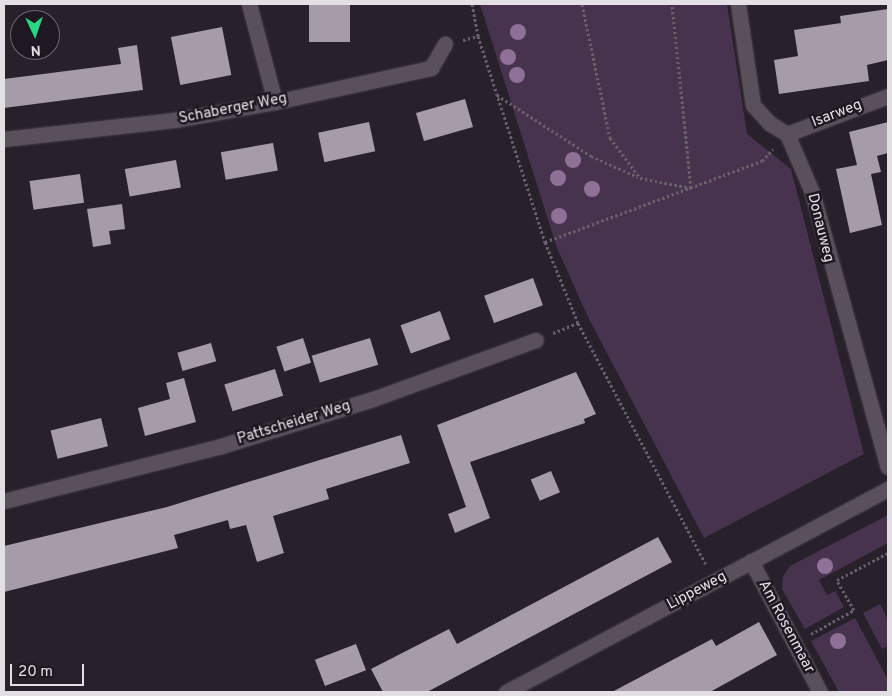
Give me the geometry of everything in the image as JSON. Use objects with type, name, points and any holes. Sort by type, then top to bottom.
[{"type":"street","points":[[249,4],[275,102]]},
{"type":"street","points":[[738,4],[752,105],[769,124],[787,134]]},
{"type":"street","name":"Schaberger Weg","points":[[4,139],[174,120],[275,102],[431,68],[445,44]]},
{"type":"street","name":"Isarweg","points":[[787,134],[888,96]]},
{"type":"street","name":"Donauweg","points":[[787,134],[812,192],[888,467]]},
{"type":"street","name":"Pattscheider Weg","points":[[4,501],[230,443],[373,399],[536,340]]},
{"type":"street","name":"Lippeweg","points":[[506,692],[888,489]]},
{"type":"street","name":"Am Rosenmaar","points":[[751,561],[820,692]]},
{"type":"path","points":[[472,4],[496,95],[545,242],[578,323],[703,562],[723,577]]},
{"type":"path","points":[[582,4],[610,138],[640,178]]},
{"type":"path","points":[[672,4],[691,188]]},
{"type":"path","points":[[496,95],[591,156],[640,178],[691,188]]},
{"type":"path","points":[[545,242],[762,161],[787,134]]},
{"type":"path","points":[[536,340],[578,323]]},
{"type":"path","points":[[794,643],[854,610],[837,580],[888,553]]},
{"type":"shaded area","points":[[480,4],[727,4],[747,134],[791,169],[864,454],[704,538],[588,317],[557,248]]},
{"type":"shaded area","points":[[888,515],[888,543],[819,580],[827,595],[835,591],[844,607],[805,629],[782,589],[783,576],[790,566]]},
{"type":"shaded area","points":[[880,604],[888,620],[888,646],[882,649],[863,613]]},
{"type":"shaded area","points":[[855,618],[888,680],[887,692],[839,692],[811,641]]},
{"type":"building","points":[[309,4],[350,4],[350,42],[309,42]]},
{"type":"building","points":[[888,9],[888,60],[867,65],[869,81],[779,94],[774,60],[798,56],[794,30],[841,23],[840,16]]},
{"type":"building","points":[[222,27],[231,75],[180,85],[171,37]]},
{"type":"building","points":[[137,45],[143,90],[4,108],[4,79],[121,64],[118,48]]},
{"type":"building","points":[[465,99],[473,127],[424,141],[416,113]]},
{"type":"building","points":[[369,122],[375,151],[324,162],[318,133]]},
{"type":"building","points":[[888,122],[888,153],[877,156],[881,172],[871,174],[882,225],[850,233],[836,169],[857,165],[849,132]]},
{"type":"building","points":[[273,143],[278,171],[226,180],[221,152]]},
{"type":"building","points":[[176,160],[181,188],[130,197],[125,169]]},
{"type":"building","points":[[80,174],[84,203],[34,210],[29,181]]},
{"type":"building","points":[[122,204],[125,229],[109,231],[111,244],[93,247],[87,209]]},
{"type":"building","points":[[533,278],[543,305],[494,323],[484,296]]},
{"type":"building","points":[[440,311],[450,339],[411,354],[401,325]]},
{"type":"building","points":[[303,338],[311,363],[284,371],[276,347]]},
{"type":"building","points":[[370,338],[378,365],[320,383],[312,356]]},
{"type":"building","points":[[211,343],[216,361],[183,371],[177,353]]},
{"type":"building","points":[[275,369],[283,396],[233,411],[224,384]]},
{"type":"building","points":[[576,372],[596,414],[584,419],[585,423],[470,462],[490,518],[455,533],[448,514],[466,507],[437,425]]},
{"type":"building","points":[[184,378],[196,422],[145,436],[138,408],[170,399],[166,383]]},
{"type":"building","points":[[101,418],[108,446],[58,459],[51,431]]},
{"type":"building","points":[[401,435],[410,463],[326,489],[329,499],[273,516],[284,553],[257,562],[246,525],[230,529],[228,520],[174,535],[178,548],[4,592],[4,546],[167,507]]},
{"type":"building","points":[[551,471],[560,492],[540,501],[531,480]]},
{"type":"building","points":[[658,537],[672,562],[427,692],[383,692],[371,669],[449,629],[457,644]]},
{"type":"building","points":[[759,622],[777,655],[710,692],[612,692],[712,639],[716,646]]},
{"type":"building","points":[[356,644],[366,670],[325,686],[315,660]]}]
